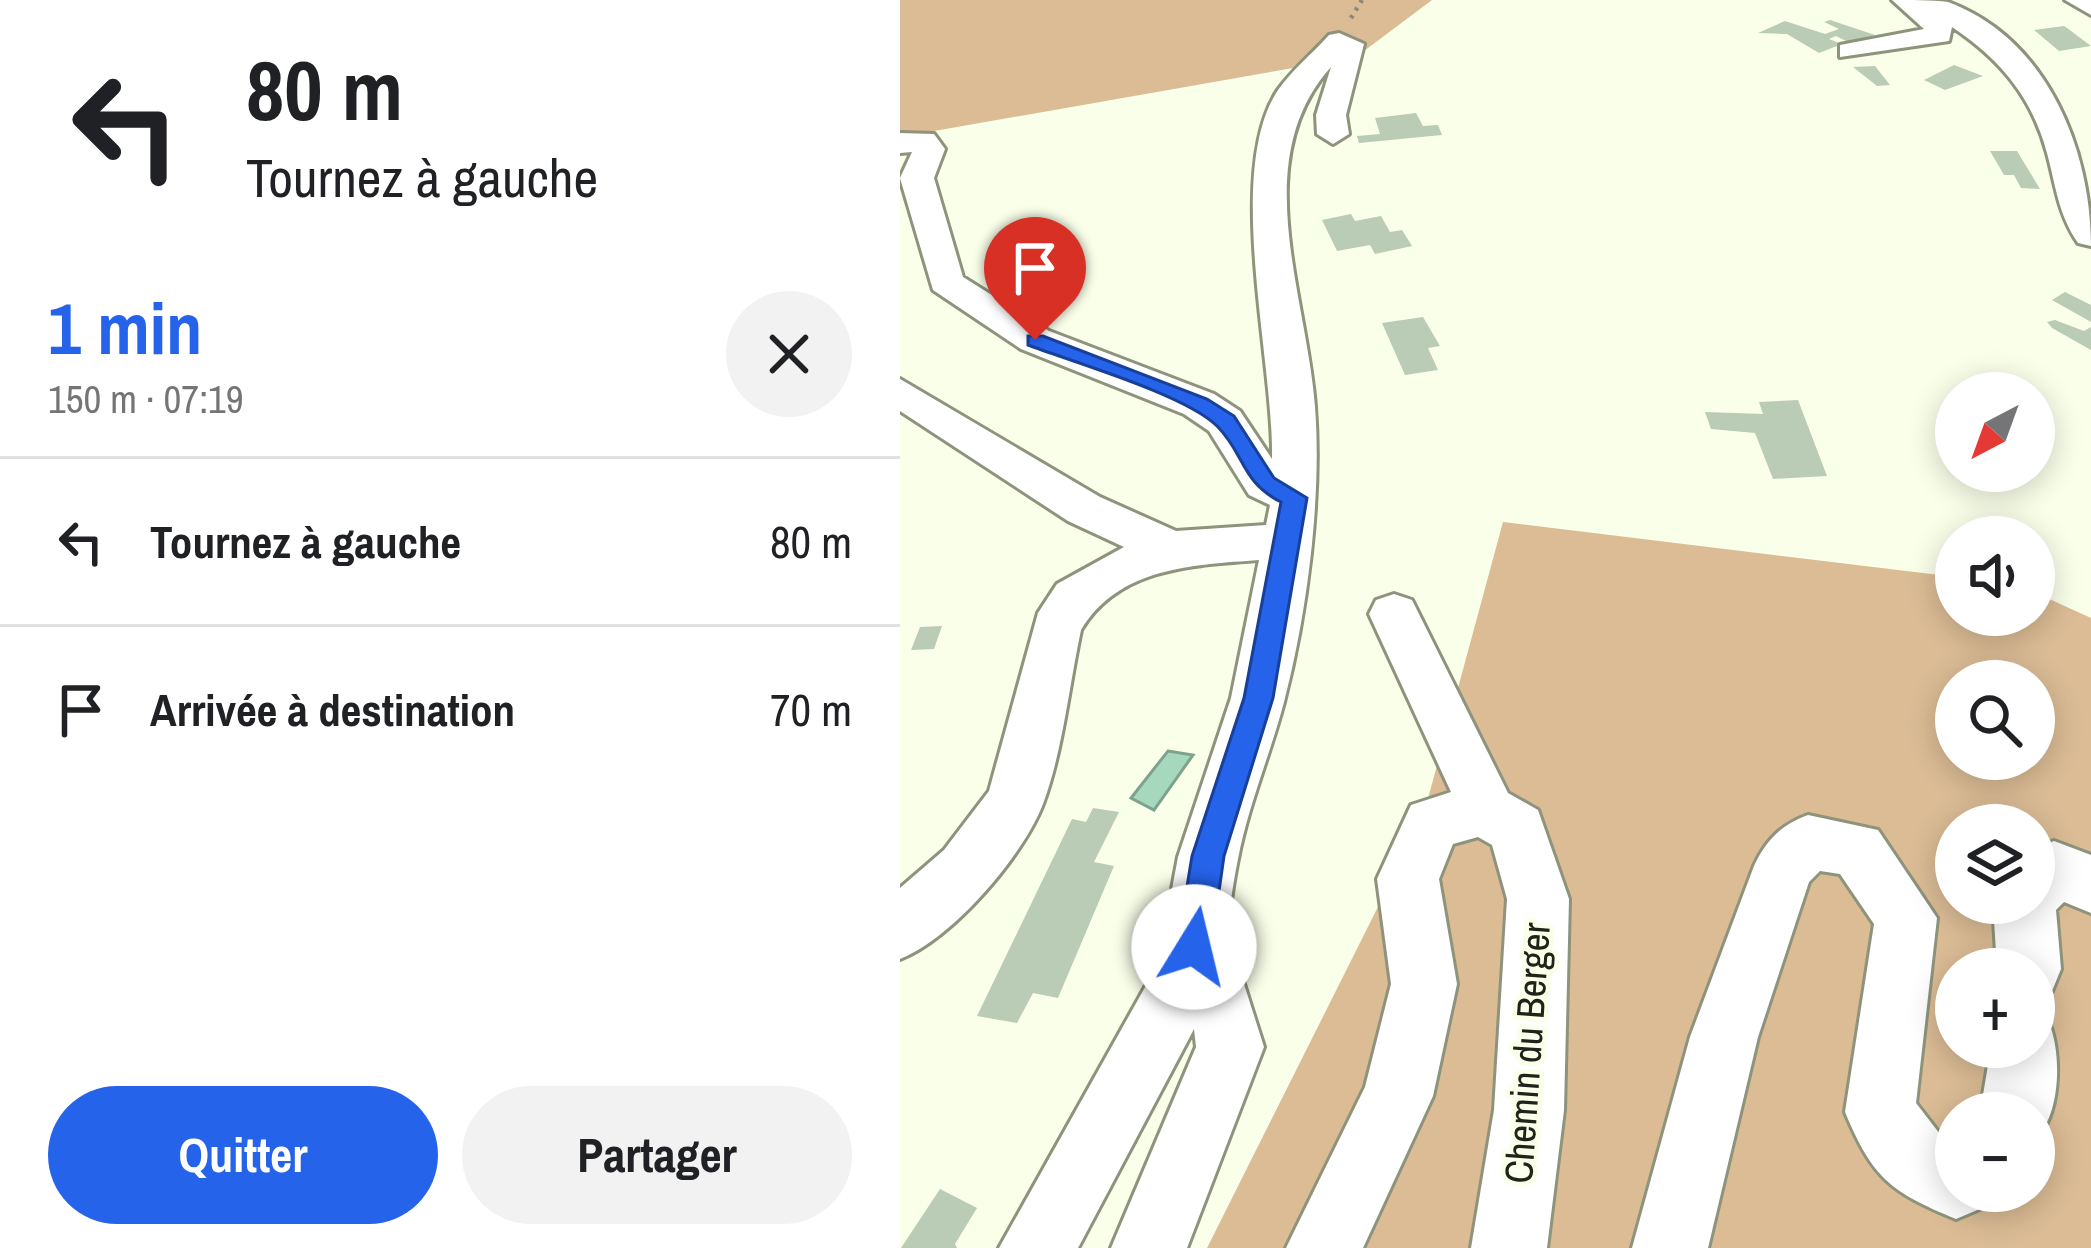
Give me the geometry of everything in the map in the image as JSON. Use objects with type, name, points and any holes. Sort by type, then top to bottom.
[{"type":"street","points":[[1850,51],[1939,35],[1936,21],[1905,0]]},
{"type":"street","points":[[1926,0],[1991,37],[2048,104],[2075,216],[2091,235]]},
{"type":"street","points":[[2078,0],[2091,7]]},
{"type":"street","points":[[1037,1248],[1189,973],[1208,856],[1258,698],[1292,520],[1294,405],[1270,238],[1277,126],[1291,93],[1339,40],[1350,44],[1350,52],[1331,115],[1333,134]]},
{"type":"street","points":[[900,143],[923,141],[929,149],[917,178],[946,282],[1035,340],[1199,404],[1226,421],[1292,520]]},
{"type":"street","points":[[900,392],[1084,509],[1171,549]]},
{"type":"street","points":[[900,929],[965,870],[1015,800],[1056,627],[1075,597],[1119,568],[1171,549],[1292,520]]},
{"type":"street","points":[[1324,1248],[1398,1096],[1424,984],[1408,879],[1432,824],[1484,809],[1477,770],[1401,643],[1394,614]]},
{"type":"street","name":"Chemin du Berger","points":[[1484,809],[1517,829],[1538,899],[1529,1110],[1509,1248]]},
{"type":"street","points":[[1670,1248],[1724,1037],[1784,866],[1808,842],[1858,849],[1906,918],[1880,1112],[1916,1164],[1935,1173]]},
{"type":"street","points":[[2055,869],[2091,884]]},
{"type":"street","points":[[1148,1248],[1230,1047],[1227,1013],[1212,988],[1189,973]]},
{"type":"shaded area","points":[[900,0],[1432,0],[1356,57],[900,137]]},
{"type":"shaded area","points":[[1503,522],[1935,574],[1935,636],[2055,636],[2055,602],[2091,618],[2091,1248],[1207,1248],[1423,817]]},
{"type":"shaded area","points":[[1168,751],[1193,755],[1154,810],[1131,798]]},
{"type":"building","points":[[1785,21],[1825,34],[1839,29],[1824,22],[1875,35],[1850,43],[1836,36],[1829,39],[1842,44],[1819,53],[1787,34],[1758,33]]},
{"type":"building","points":[[2064,26],[2091,46],[2059,51],[2034,30]]},
{"type":"building","points":[[1954,65],[1983,76],[1945,90],[1924,80]]},
{"type":"building","points":[[1875,66],[1890,85],[1877,86],[1853,67]]},
{"type":"building","points":[[1416,113],[1423,126],[1438,125],[1442,135],[1359,143],[1357,136],[1380,134],[1375,118]]},
{"type":"building","points":[[1990,151],[2017,151],[2040,189],[2021,188],[2014,175],[2004,175]]},
{"type":"building","points":[[1351,214],[1355,221],[1381,216],[1390,232],[1402,230],[1412,246],[1375,254],[1370,245],[1337,251],[1322,220]]},
{"type":"building","points":[[2065,292],[2091,305],[2091,322],[2052,300]]},
{"type":"building","points":[[1423,317],[1440,346],[1428,348],[1438,370],[1405,375],[1382,323]]},
{"type":"building","points":[[2055,320],[2084,331],[2091,327],[2091,350],[2047,322]]},
{"type":"building","points":[[1798,400],[1827,476],[1773,479],[1755,433],[1711,429],[1705,412],[1763,414],[1759,402]]},
{"type":"building","points":[[942,626],[934,649],[911,650],[920,627]]},
{"type":"building","points":[[1093,808],[1119,812],[1094,862],[1114,866],[1058,998],[1033,993],[1017,1023],[977,1016],[1072,819],[1086,822]]},
{"type":"building","points":[[940,1189],[977,1208],[957,1248],[901,1248]]},
{"type":"route","points":[[1035,340],[1199,404],[1226,421],[1265,484],[1294,498],[1258,698],[1208,856],[1194,947]]}]
